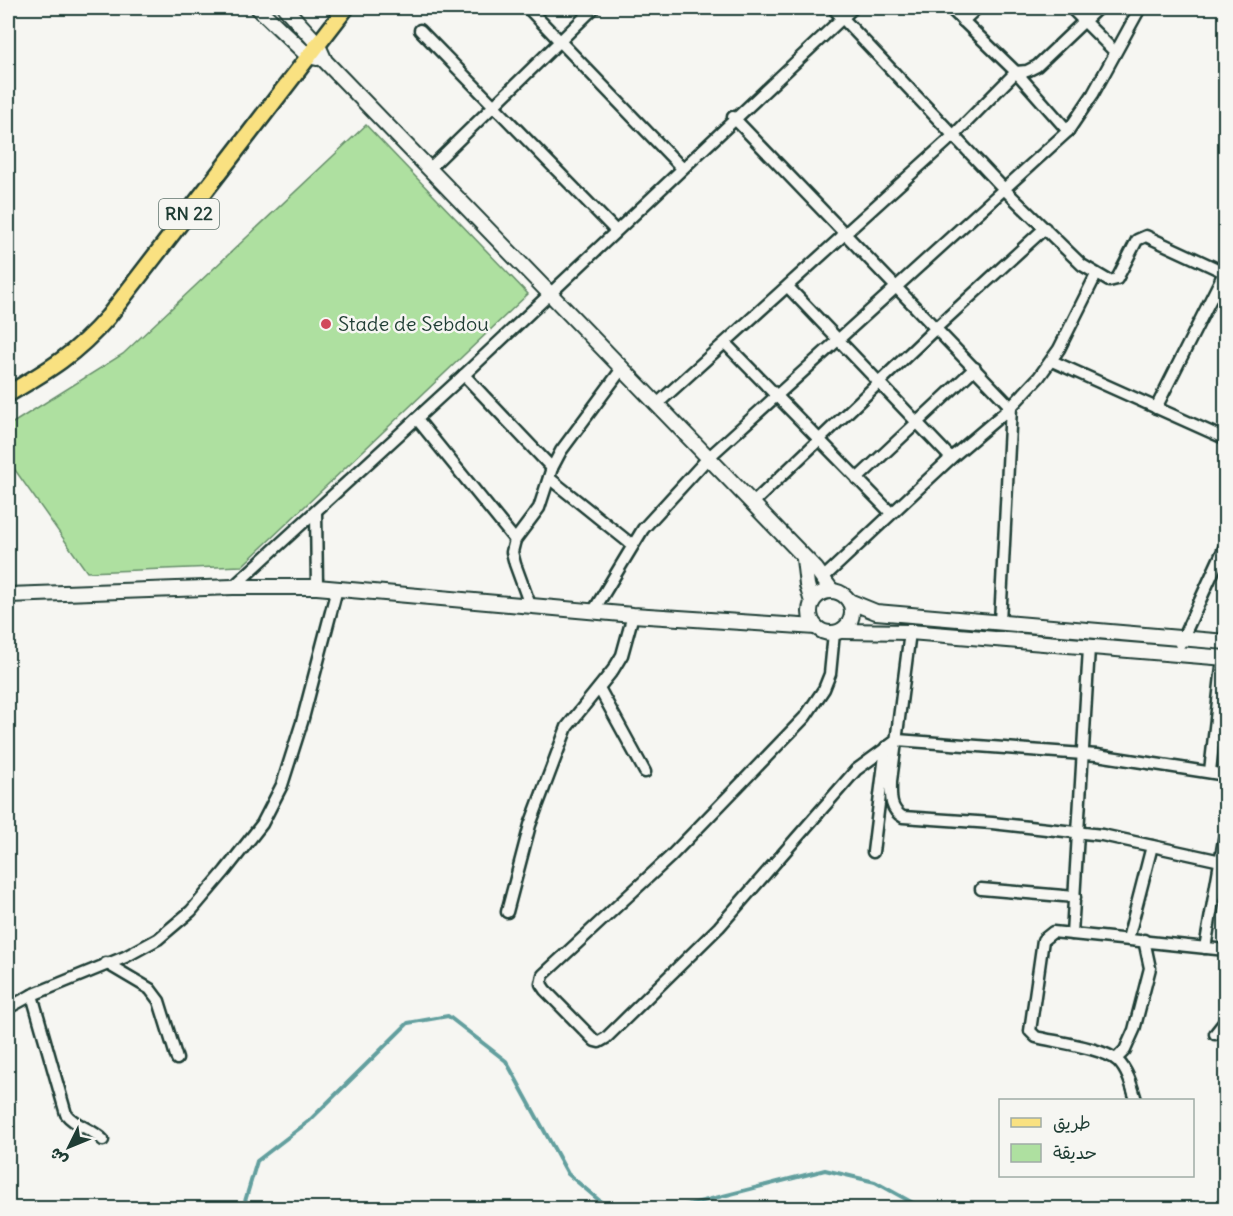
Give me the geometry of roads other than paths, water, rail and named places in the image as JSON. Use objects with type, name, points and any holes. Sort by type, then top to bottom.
[{"type":"main road","points":[[258,8],[308,56],[325,61]]},
{"type":"main road","points":[[285,8],[317,43],[325,61],[823,578],[832,591],[876,612],[1226,642]]},
{"type":"main road","name":"RN 22","points":[[8,394],[69,357],[84,345],[346,8]]},
{"type":"main road","points":[[804,559],[811,605],[810,615],[816,627]]},
{"type":"main road","points":[[8,595],[233,587],[317,587],[530,604],[633,615],[816,627],[837,632],[910,632],[1224,658]]},
{"type":"main road","points":[[786,626],[811,605],[820,593],[832,591]]},
{"type":"main road","points":[[837,632],[846,626],[852,614],[849,601]]},
{"type":"street","points":[[528,8],[681,167]]},
{"type":"street","points":[[429,169],[594,8]]},
{"type":"street","points":[[833,8],[1004,189],[1096,275],[1109,281],[1117,279],[1137,240],[1146,236],[1225,273],[1156,408]]},
{"type":"street","points":[[233,587],[464,375],[681,167],[853,8]]},
{"type":"street","points":[[950,8],[1016,72],[1068,131]]},
{"type":"street","points":[[963,21],[977,8]]},
{"type":"street","points":[[1071,8],[1115,52]]},
{"type":"street","points":[[656,405],[953,136],[1016,72],[1032,69],[1098,8]]},
{"type":"street","points":[[594,610],[631,544],[663,505],[708,458],[1068,131],[1093,93],[1140,8]]},
{"type":"street","points":[[420,30],[615,230]]},
{"type":"street","points":[[734,117],[1011,407],[1000,622]]},
{"type":"street","points":[[752,504],[935,329],[1045,228]]},
{"type":"street","points":[[823,578],[951,458],[1011,407],[1052,361],[1096,275]]},
{"type":"street","points":[[788,287],[951,458]]},
{"type":"street","points":[[725,343],[775,397],[891,513]]},
{"type":"street","points":[[1052,361],[1226,439]]},
{"type":"street","points":[[857,479],[975,369]]},
{"type":"street","points":[[530,604],[512,552],[515,540],[539,508],[550,473],[561,451],[621,370]]},
{"type":"street","points":[[464,375],[550,473],[631,544]]},
{"type":"street","points":[[417,418],[515,540]]},
{"type":"street","points":[[316,512],[317,587]]},
{"type":"street","points":[[1176,654],[1226,544]]},
{"type":"street","points":[[8,1008],[32,995],[125,957],[158,939],[191,910],[262,825],[286,774],[337,589]]},
{"type":"street","points":[[507,912],[520,856],[557,750],[573,717],[599,688],[622,655],[633,615]]},
{"type":"street","points":[[837,632],[830,674],[824,689],[805,717],[670,857],[548,969],[542,978],[545,990],[595,1041],[603,1041],[690,958],[834,794],[870,758],[897,740],[1082,753],[1226,775]]},
{"type":"street","points":[[910,632],[891,800],[894,811],[903,817],[1079,833],[1221,861]]},
{"type":"street","points":[[1072,934],[1089,648]]},
{"type":"street","points":[[1210,771],[1224,658]]},
{"type":"street","points":[[599,688],[645,772]]},
{"type":"street","points":[[873,852],[886,747]]},
{"type":"street","points":[[1205,948],[1226,828]]},
{"type":"street","points":[[1128,939],[1152,846]]},
{"type":"street","points":[[981,890],[1075,897]]},
{"type":"street","points":[[1135,1099],[1127,1074],[1116,1059],[1036,1037],[1030,1031],[1042,940],[1053,932],[1226,950]]},
{"type":"street","points":[[1116,1059],[1125,1050],[1134,1030],[1150,968],[1144,940]]},
{"type":"street","points":[[106,963],[150,989],[159,1001],[177,1059]]},
{"type":"street","points":[[32,995],[66,1114],[72,1122],[95,1132],[103,1140]]},
{"type":"street","points":[[1215,1034],[1226,1020]]},
{"type":"waterway","points":[[243,1208],[257,1161],[309,1121],[408,1023],[448,1016],[506,1061],[568,1174],[607,1207],[629,1208]]},
{"type":"waterway","points":[[676,1208],[825,1170],[875,1182],[922,1208]]},
{"type":"place","name":"Stade de Sebdou","points":[[326,324]]}]
